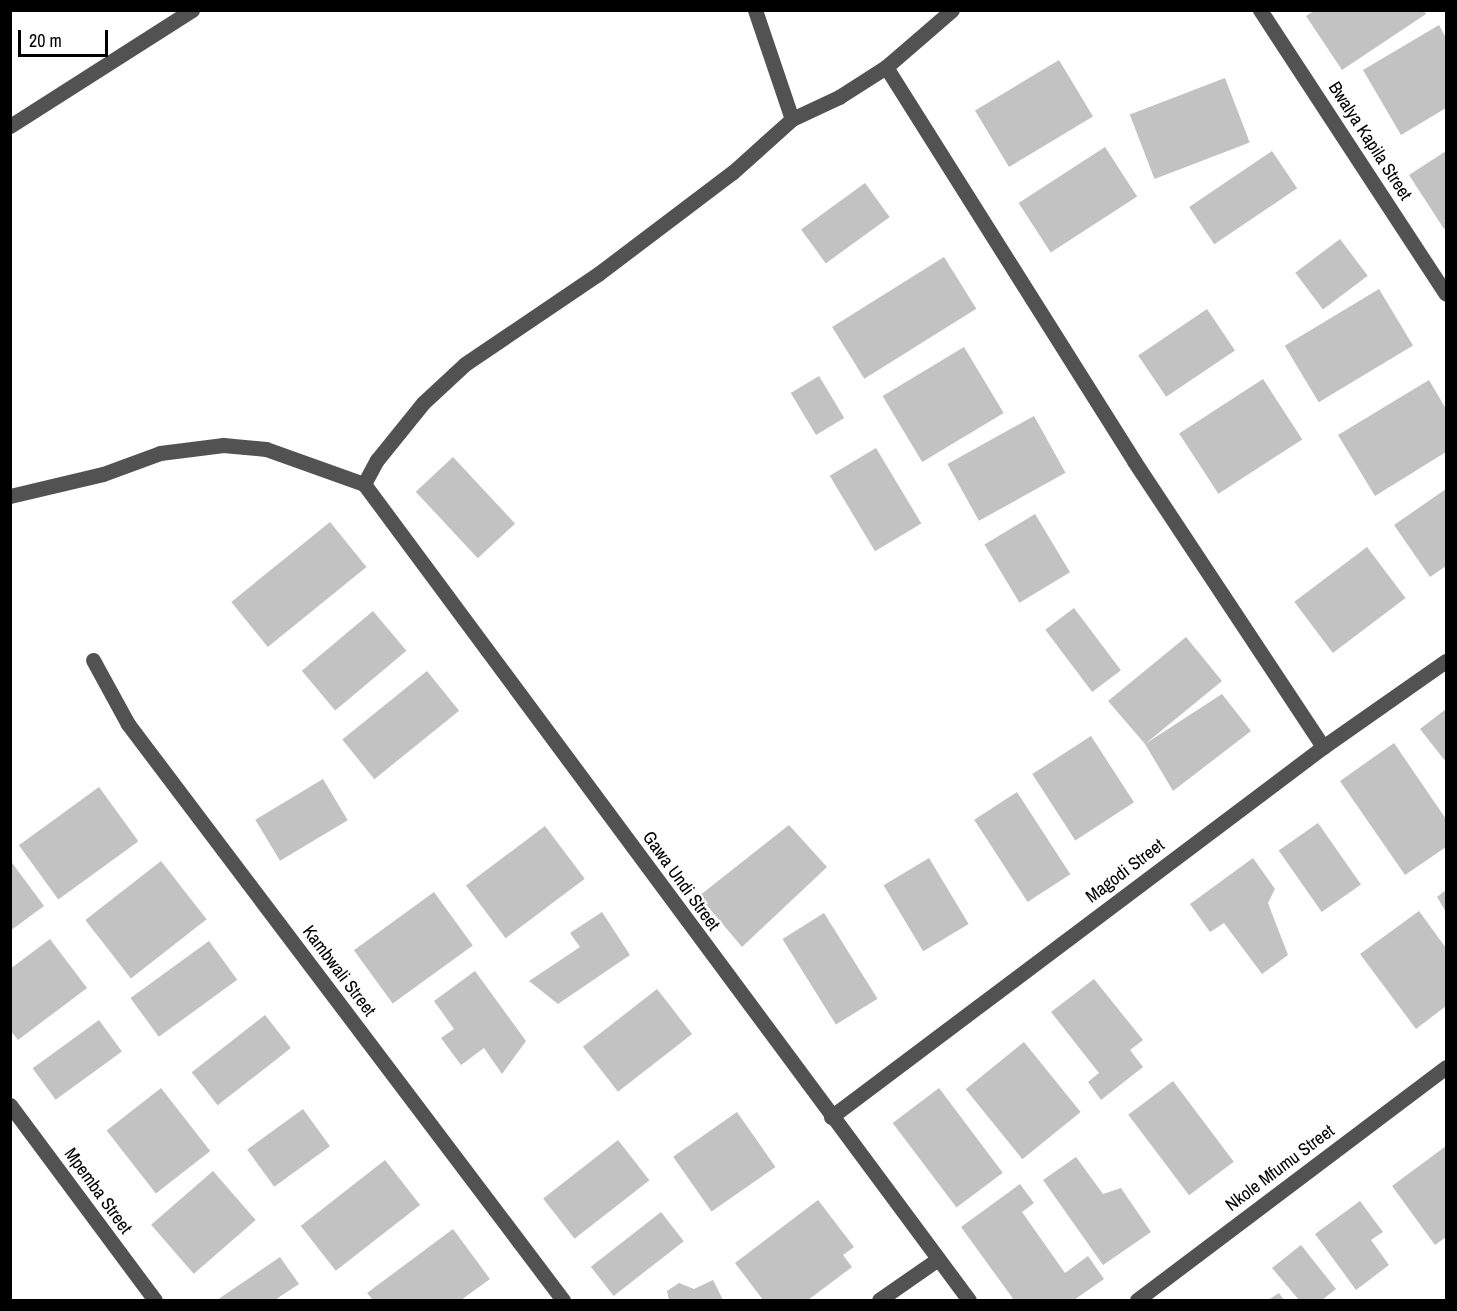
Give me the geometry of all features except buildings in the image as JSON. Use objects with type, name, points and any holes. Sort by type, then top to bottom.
[{"type":"street","points":[[10,126],[192,10]]},
{"type":"street","points":[[755,10],[792,119]]},
{"type":"street","points":[[10,496],[103,474],[160,453],[223,445],[267,449],[364,483],[376,460],[423,403],[465,364],[598,274],[697,196],[733,172],[792,119],[839,97],[886,67],[952,10]]},
{"type":"street","name":"Bwalya Kapila Street","points":[[1260,10],[1446,294]]},
{"type":"street","points":[[886,67],[1134,461],[1323,747]]},
{"type":"street","name":"Gawa Undi Street","points":[[364,483],[831,1117],[969,1300]]},
{"type":"street","name":"Kambwali Street","points":[[93,660],[128,724],[563,1300]]},
{"type":"street","name":"Magodi Street","points":[[831,1117],[1323,747],[1446,662]]},
{"type":"street","name":"Nkole Mfumu Street","points":[[1137,1300],[1446,1067]]},
{"type":"street","name":"Mpemba Street","points":[[10,1105],[155,1300]]},
{"type":"street","points":[[879,1300],[938,1259]]}]
